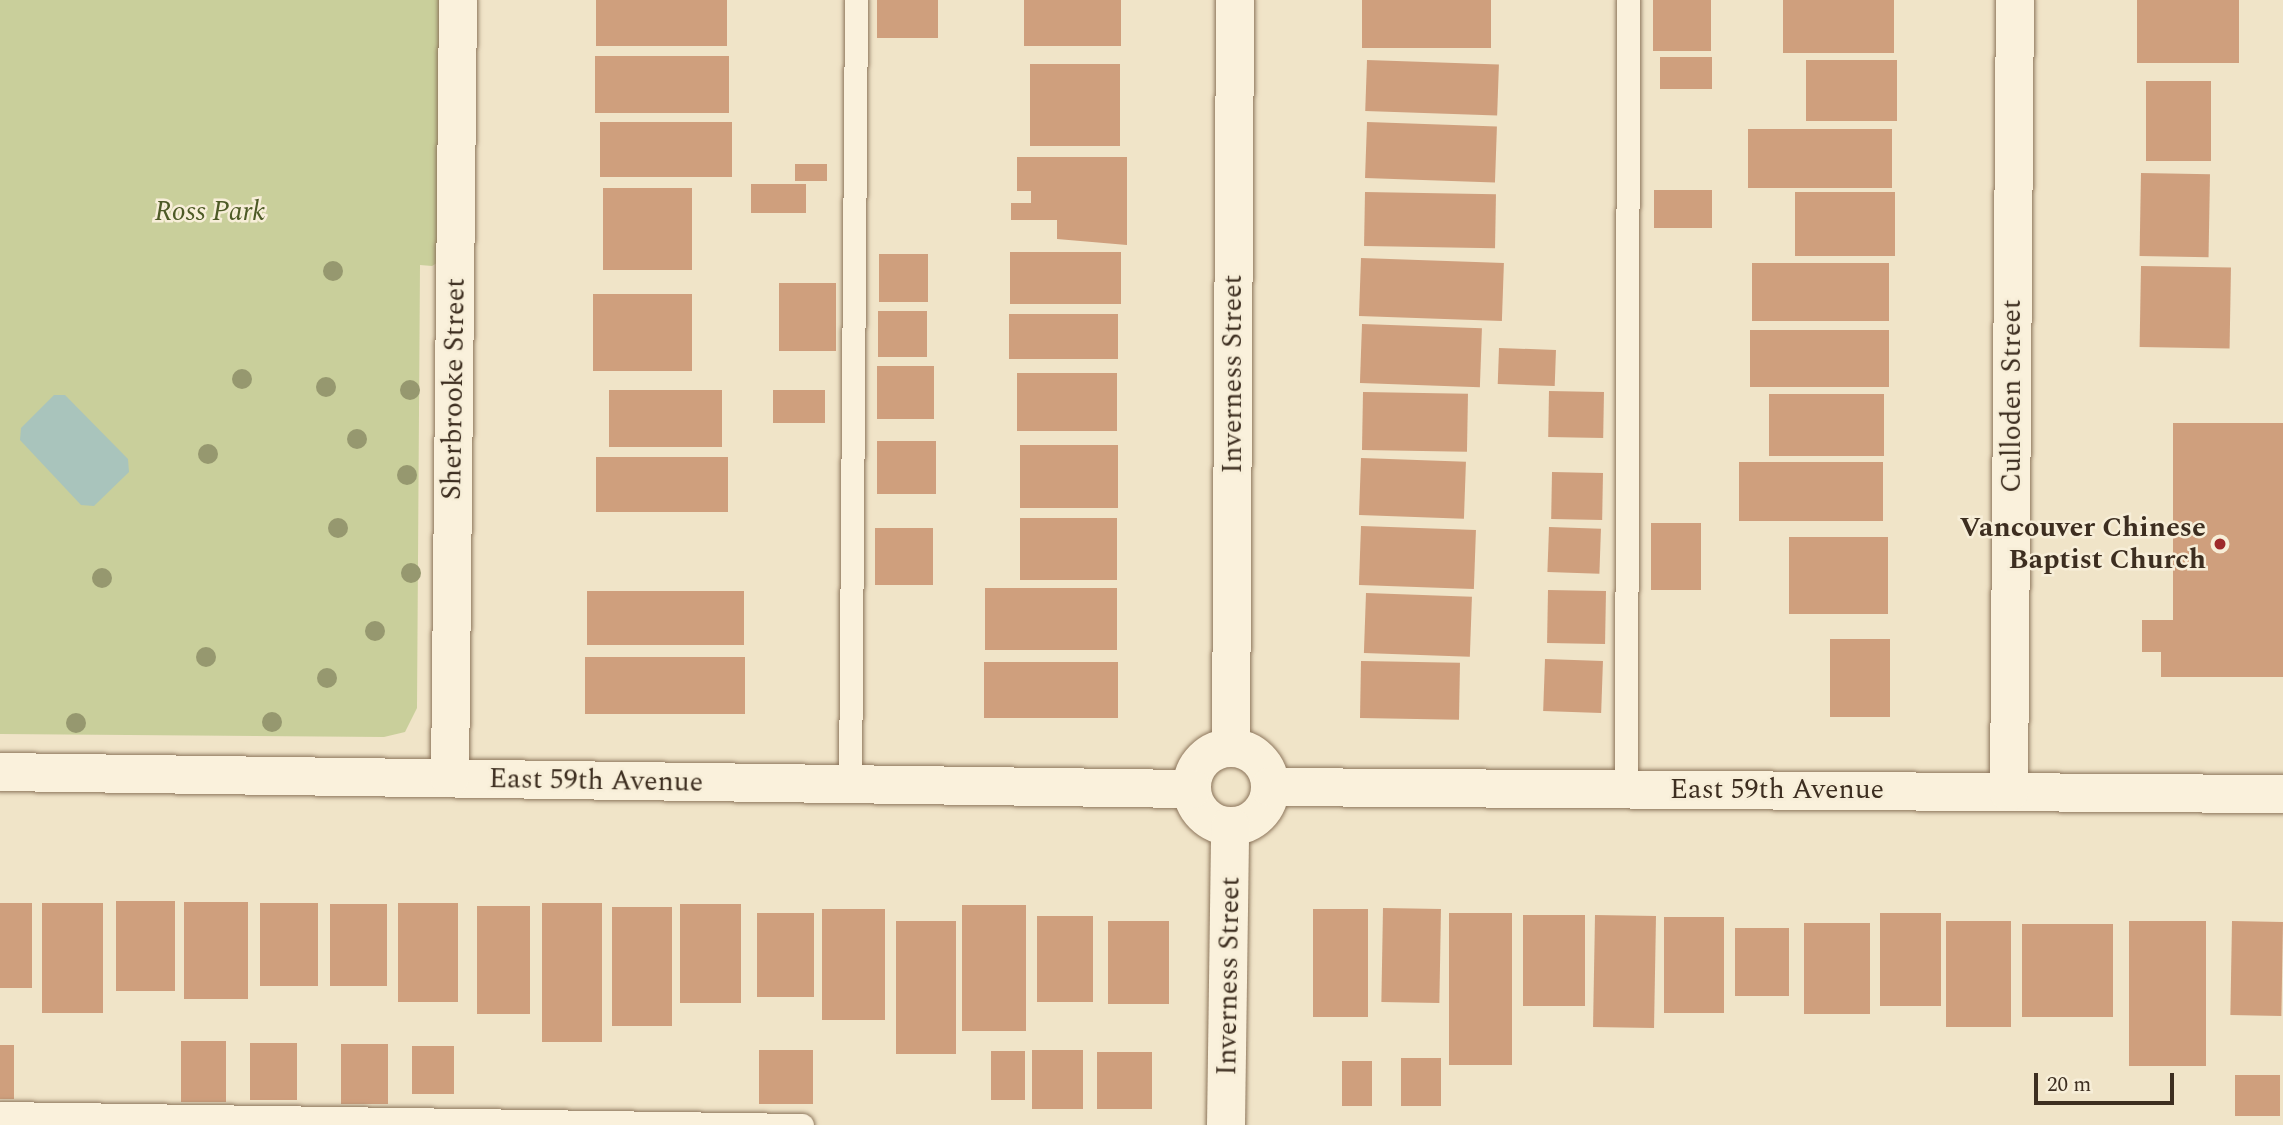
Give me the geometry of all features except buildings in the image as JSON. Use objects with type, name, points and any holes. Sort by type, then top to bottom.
[{"type":"street","name":"Sherbrooke Street","points":[[450,778],[458,0]]},
{"type":"street","name":"Inverness Street","points":[[1231,747],[1235,0]]},
{"type":"street","name":"Culloden Street","points":[[2009,792],[2015,0]]},
{"type":"street","points":[[1231,747],[1254,755],[1263,764],[1270,787],[1263,810],[1254,819],[1230,826],[1208,819],[1194,800],[1192,789],[1198,764],[1208,755],[1231,747]]},
{"type":"street","name":"East 59th Avenue","points":[[0,772],[1192,789]]},
{"type":"street","name":"East 59th Avenue","points":[[1270,787],[2283,794]]},
{"type":"street","name":"Inverness Street","points":[[1226,1125],[1230,826]]},
{"type":"lane","points":[[850,786],[856,0]]},
{"type":"lane","points":[[1626,789],[1628,0]]},
{"type":"lane","points":[[0,1113],[802,1125]]},
{"type":"green space","name":"Ross Park","points":[[0,0],[469,0],[447,257],[432,266],[420,265],[417,708],[405,732],[384,737],[0,734]]},
{"type":"water","points":[[54,395],[65,395],[128,459],[129,472],[94,506],[81,505],[20,440],[21,428]]},
{"type":"place","name":"Vancouver Chinese Baptist Church","points":[[2220,544]]}]
